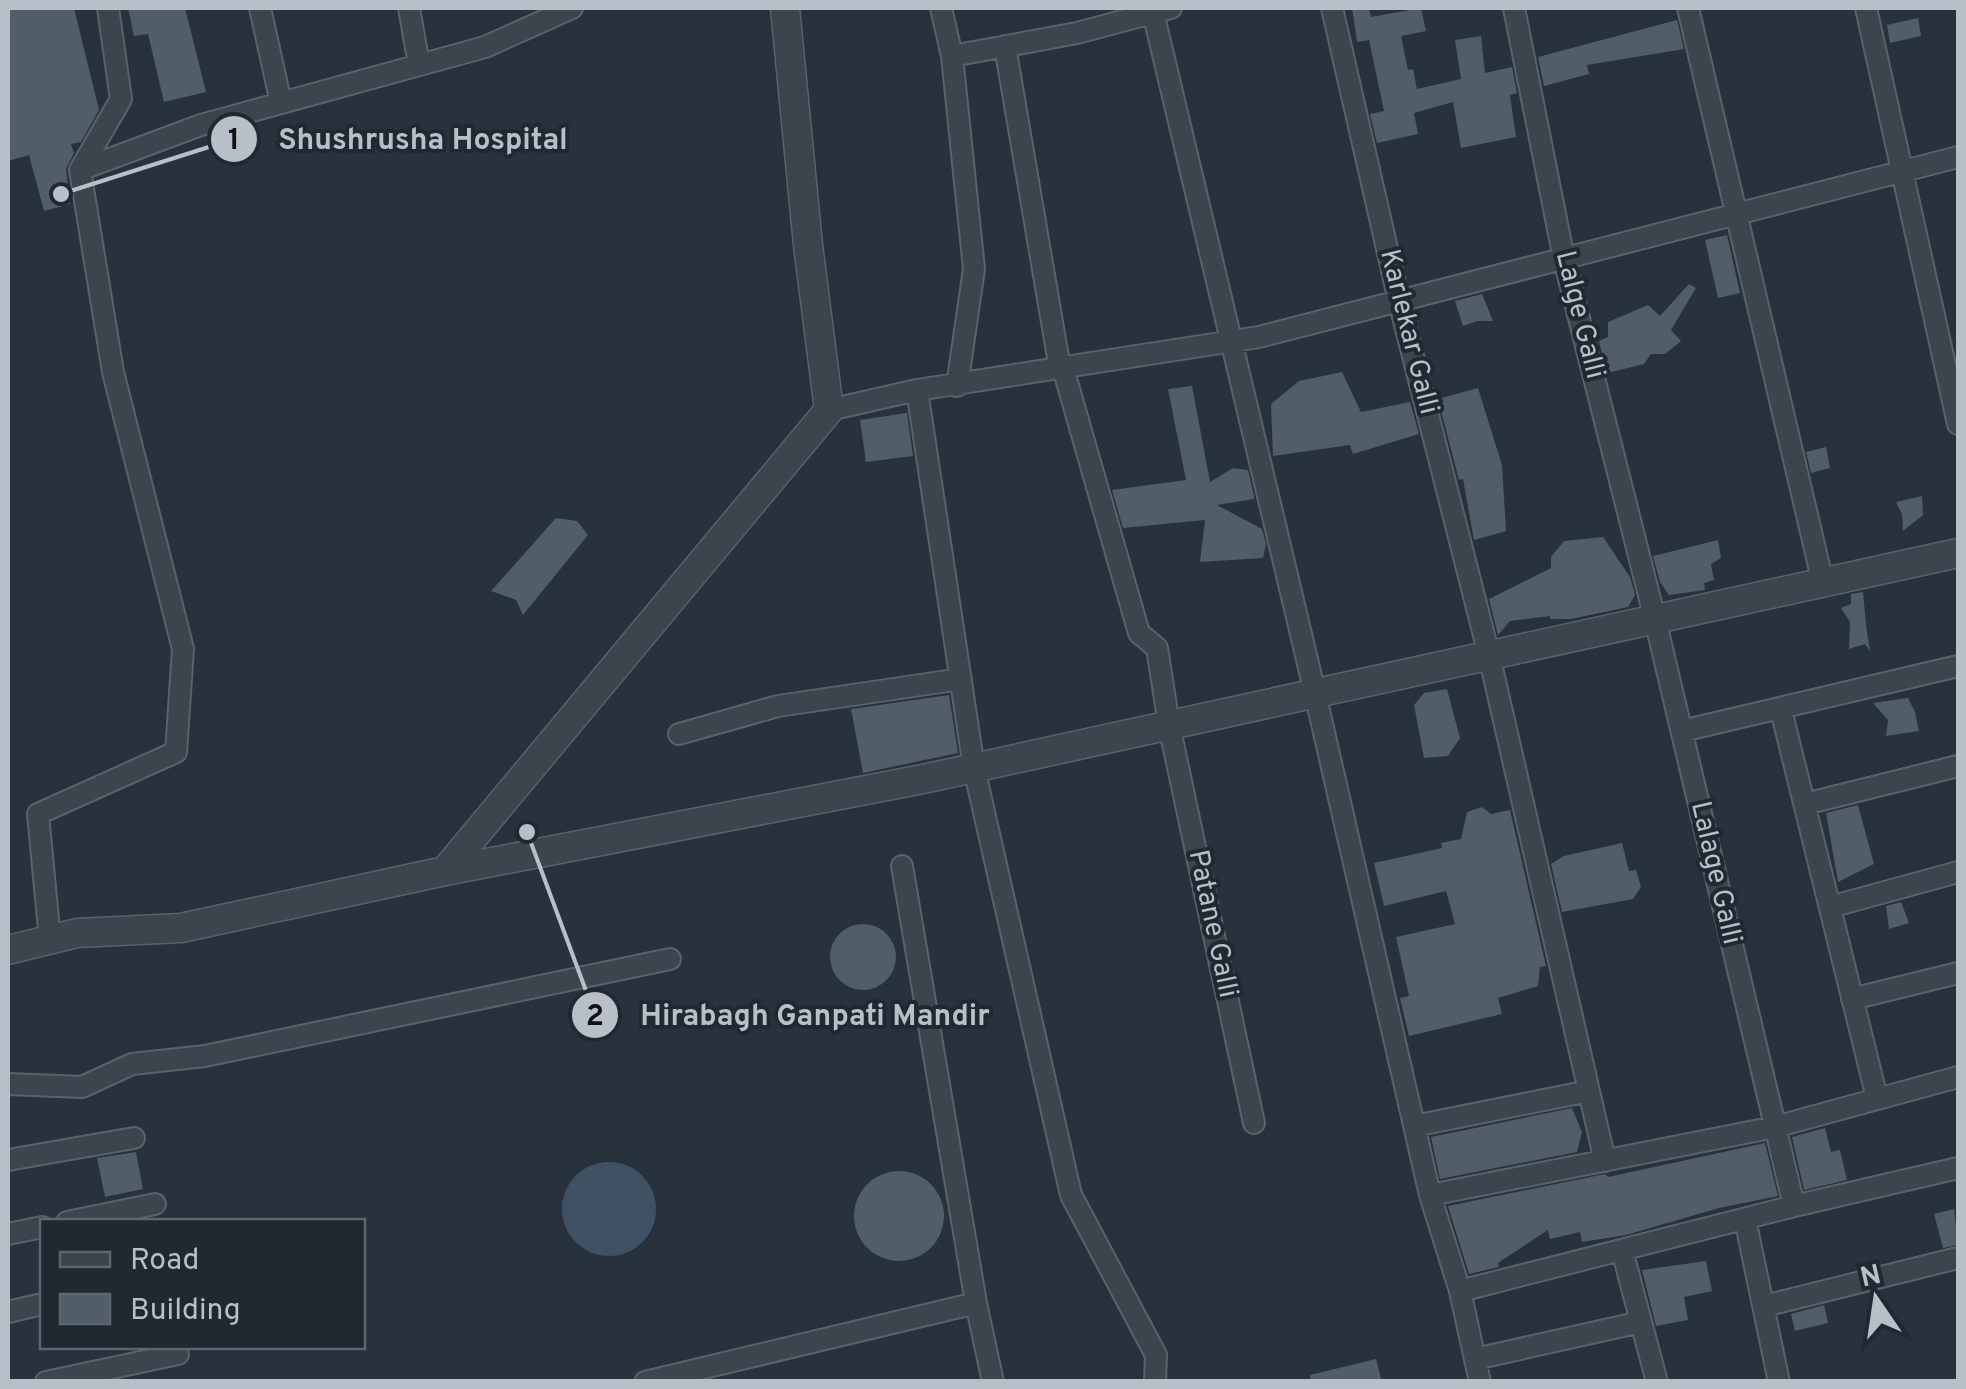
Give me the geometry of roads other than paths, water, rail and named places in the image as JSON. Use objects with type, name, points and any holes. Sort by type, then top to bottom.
[{"type":"street","points":[[50,940],[38,814],[176,752],[183,650],[113,372],[80,170],[122,99],[108,8]]},
{"type":"street","points":[[260,8],[280,103]]},
{"type":"street","points":[[408,8],[418,65]]},
{"type":"street","points":[[80,170],[201,125],[485,47],[572,8]]},
{"type":"street","points":[[785,8],[808,245],[830,410]]},
{"type":"street","points":[[941,8],[952,56],[974,270],[957,386]]},
{"type":"street","name":"Karlekar Galli","points":[[1332,8],[1399,301],[1489,656],[1605,1161]]},
{"type":"street","name":"Lalge Galli","points":[[1514,8],[1564,259],[1655,620]]},
{"type":"street","points":[[1688,8],[1822,583]]},
{"type":"street","points":[[1866,8],[1958,424]]},
{"type":"street","points":[[952,56],[1076,33],[1159,9],[1430,1195],[1460,1292],[1480,1382]]},
{"type":"street","name":"Patane Galli","points":[[1005,46],[1062,369],[1139,634],[1156,648],[1254,1123]]},
{"type":"street","points":[[444,871],[830,410],[917,390],[1232,341],[1958,157]]},
{"type":"street","points":[[917,390],[974,768],[1071,1195],[1156,1355],[1155,1382]]},
{"type":"street","points":[[8,950],[77,933],[181,928],[444,871],[974,768],[1958,553]]},
{"type":"street","name":"Lalage Galli","points":[[1655,620],[1794,1206]]},
{"type":"street","points":[[1682,731],[1958,666]]},
{"type":"street","points":[[679,734],[778,706],[961,679]]},
{"type":"street","points":[[1782,710],[1877,1098]]},
{"type":"street","points":[[1805,804],[1958,766]]},
{"type":"street","points":[[902,866],[976,1303],[993,1382]]},
{"type":"street","points":[[1830,906],[1958,872]]},
{"type":"street","points":[[8,1084],[82,1087],[132,1064],[205,1056],[670,959]]},
{"type":"street","points":[[1852,999],[1958,974]]},
{"type":"street","points":[[1430,1195],[1775,1127],[1958,1077]]},
{"type":"street","points":[[1414,1126],[1589,1091]]},
{"type":"street","points":[[8,1160],[134,1138]]},
{"type":"street","points":[[1460,1292],[1958,1168]]},
{"type":"street","points":[[82,1219],[155,1204]]},
{"type":"street","points":[[1745,1218],[1780,1382]]},
{"type":"street","points":[[8,1234],[40,1226]]},
{"type":"street","points":[[1622,1250],[1658,1382]]},
{"type":"street","points":[[1764,1306],[1958,1258]]},
{"type":"street","points":[[645,1382],[976,1303]]},
{"type":"street","points":[[8,1312],[40,1304]]},
{"type":"street","points":[[1475,1359],[1641,1322]]},
{"type":"street","points":[[46,1382],[178,1354]]},
{"type":"water","points":[[609,1162],[627,1166],[642,1176],[652,1191],[656,1209],[652,1227],[642,1242],[627,1252],[609,1256],[591,1252],[576,1242],[566,1227],[562,1209],[566,1191],[576,1176],[591,1166]]},
{"type":"place","name":"Shushrusha Hospital","points":[[61,194]]},
{"type":"place","name":"Hirabagh Ganpati Mandir","points":[[527,832]]}]
